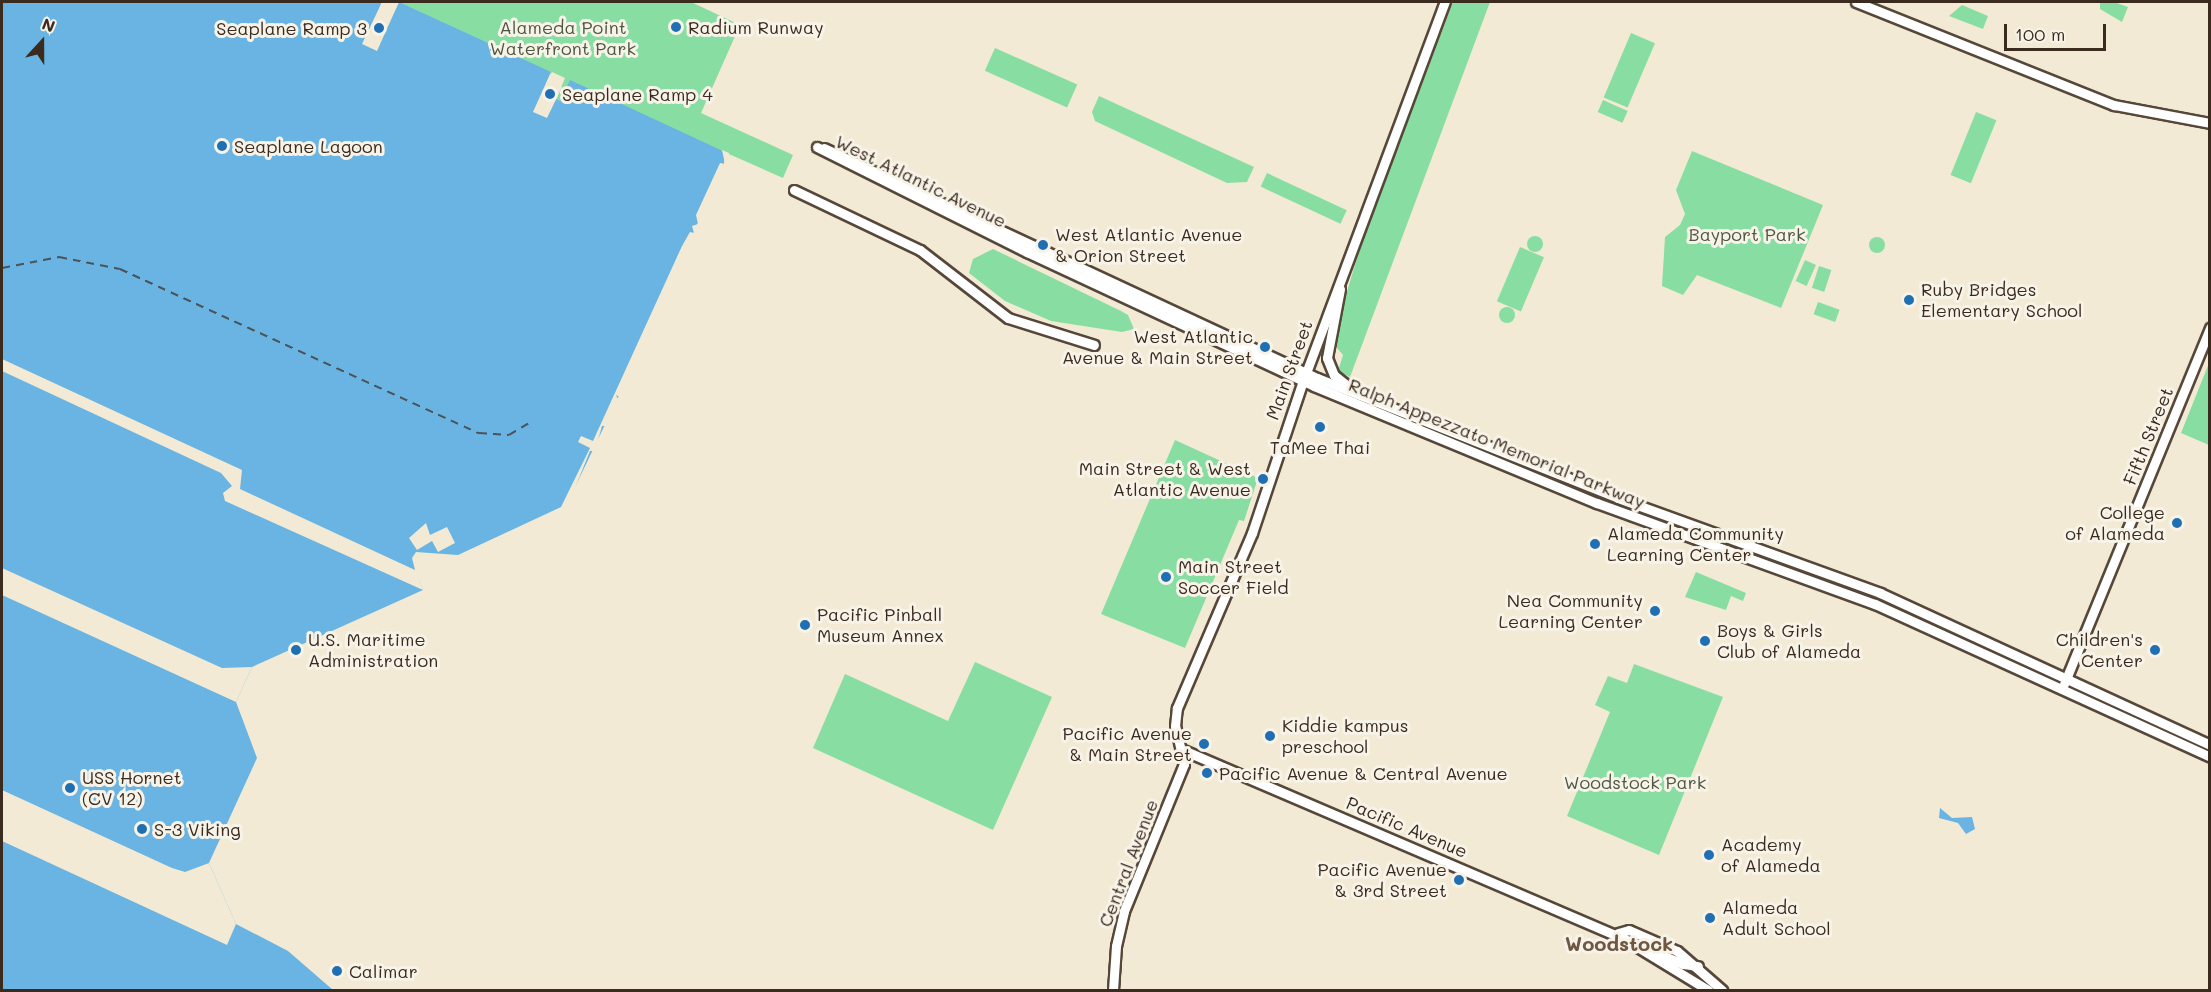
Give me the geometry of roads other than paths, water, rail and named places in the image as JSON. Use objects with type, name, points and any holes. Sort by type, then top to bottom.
[{"type":"street","name":"Main Street","points":[[1183,750],[1175,726],[1177,708],[1252,533],[1304,376],[1445,2]]},
{"type":"street","points":[[1856,2],[2114,105],[2210,123]]},
{"type":"street","name":"West Atlantic Avenue","points":[[817,147],[945,201],[1304,376],[1027,252],[817,147]]},
{"type":"street","points":[[794,190],[920,250],[1008,318],[1094,345]]},
{"type":"street","points":[[1342,277],[1328,351],[1334,375],[1344,383],[1428,417],[1431,423]]},
{"type":"street","name":"Fifth Street","points":[[2062,690],[2210,328]]},
{"type":"street","name":"Ralph Appezzato Memorial Parkway","points":[[1304,376],[1431,423],[1618,498],[1880,592],[2210,745]]},
{"type":"street","name":"Ralph Appezzato Memorial Parkway","points":[[1304,376],[1597,504],[1875,604],[2210,757]]},
{"type":"street","name":"Pacific Avenue","points":[[1183,750],[1618,933],[1623,941],[1688,976],[1708,990]]},
{"type":"street","name":"Central Avenue","points":[[1113,990],[1119,929],[1179,780],[1183,750]]},
{"type":"street","points":[[1618,933],[1683,964],[1698,966],[1722,990]]},
{"type":"water","points":[[2,2],[382,2],[379,9],[392,16],[399,2],[551,72],[546,83],[560,89],[556,99],[560,101],[570,80],[725,152],[724,164],[650,331],[564,510],[449,561],[418,557],[415,570],[423,590],[252,667],[236,702],[257,758],[209,863],[236,924],[288,951],[333,990],[2,990]]},
{"type":"water","points":[[1940,808],[1952,818],[1972,817],[1975,829],[1966,834],[1958,823],[1939,818]]},
{"type":"place","name":"Radium Runway","points":[[676,27]]},
{"type":"place","name":"Seaplane Ramp 3","points":[[379,28]]},
{"type":"place","name":"Seaplane Ramp 4","points":[[550,94]]},
{"type":"place","name":"Seaplane Lagoon","points":[[222,146]]},
{"type":"place","name":"West Atlantic Avenue & Orion Street","points":[[1043,245]]},
{"type":"place","name":"Ruby Bridges Elementary School","points":[[1909,300]]},
{"type":"place","name":"West Atlantic Avenue & Main Street","points":[[1265,347]]},
{"type":"place","name":"TaMee Thai","points":[[1320,427]]},
{"type":"place","name":"Main Street & West Atlantic Avenue","points":[[1263,479]]},
{"type":"place","name":"College of Alameda","points":[[2177,523]]},
{"type":"place","name":"Alameda Community Learning Center","points":[[1595,544]]},
{"type":"place","name":"Main Street Soccer Field","points":[[1166,577]]},
{"type":"place","name":"Nea Community Learning Center","points":[[1655,611]]},
{"type":"place","name":"Pacific Pinball Museum Annex","points":[[805,625]]},
{"type":"place","name":"Boys & Girls Club of Alameda","points":[[1705,641]]},
{"type":"place","name":"U.S. Maritime Administration","points":[[296,650]]},
{"type":"place","name":"Children's Center","points":[[2155,650]]},
{"type":"place","name":"Kiddie kampus preschool","points":[[1270,736]]},
{"type":"place","name":"Pacific Avenue & Main Street","points":[[1204,744]]},
{"type":"place","name":"Pacific Avenue & Central Avenue","points":[[1207,773]]},
{"type":"place","name":"USS Hornet (CV 12)","points":[[70,788]]},
{"type":"place","name":"S-3 Viking","points":[[142,829]]},
{"type":"place","name":"Academy of Alameda","points":[[1709,855]]},
{"type":"place","name":"Pacific Avenue & 3rd Street","points":[[1459,880]]},
{"type":"place","name":"Alameda Adult School","points":[[1710,918]]},
{"type":"place","name":"Calimar","points":[[337,971]]},
{"type":"district","name":"Woodstock","points":[[1619,943]]},
{"type":"park label","name":"Alameda Point Waterfront Park","points":[[563,38]]},
{"type":"park label","name":"Bayport Park","points":[[1747,234]]},
{"type":"park label","name":"Woodstock Park","points":[[1635,782]]}]
